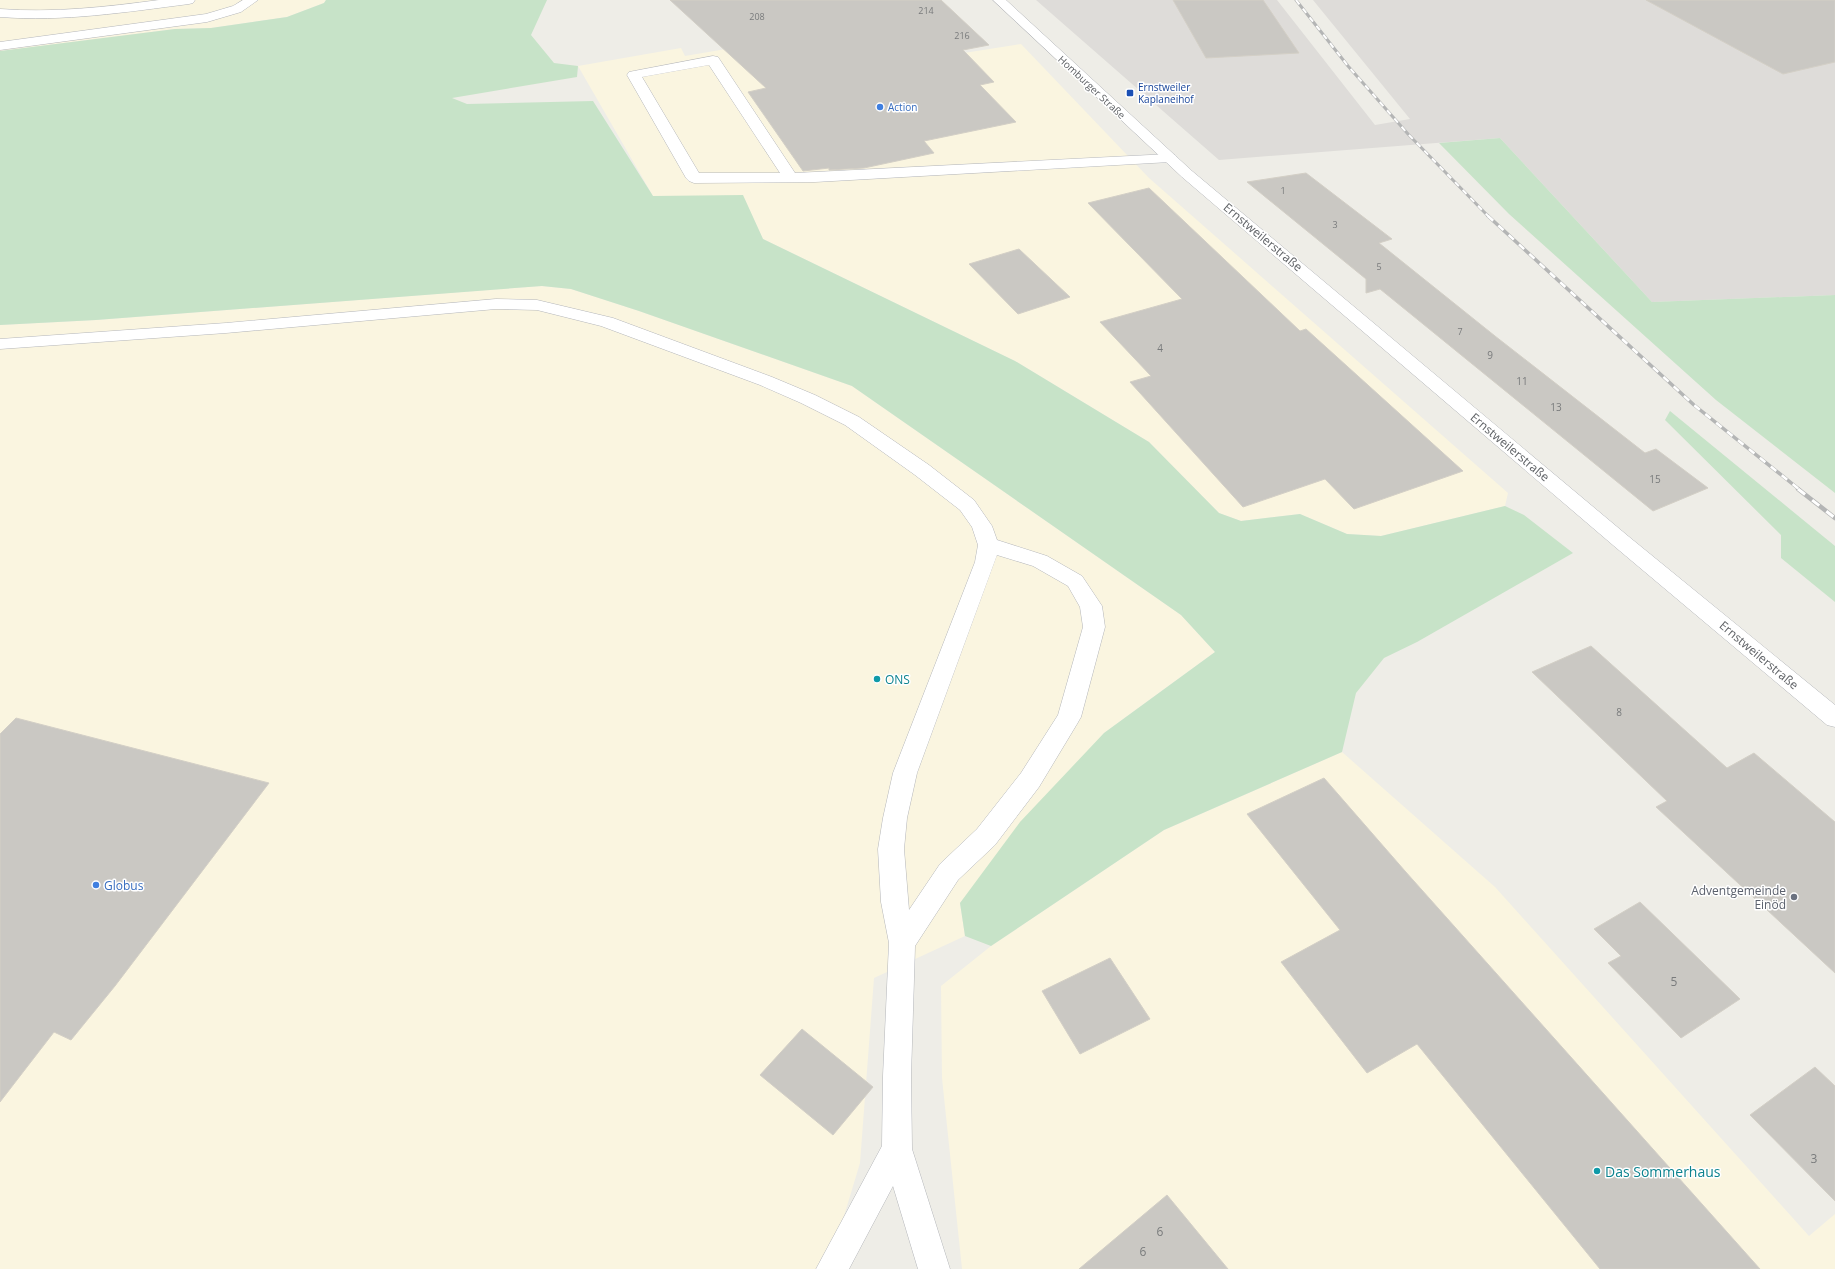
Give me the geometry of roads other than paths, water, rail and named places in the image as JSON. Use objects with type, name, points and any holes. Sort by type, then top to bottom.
[{"type":"main road","points":[[0,13],[20,15],[73,13],[189,0]]},
{"type":"main road","points":[[0,46],[206,18],[237,9],[252,0]]},
{"type":"main road","name":"Homburger Straße","points":[[999,0],[1187,174]]},
{"type":"main road","points":[[790,177],[713,60],[634,75],[694,178],[790,177],[1170,158]]},
{"type":"main road","name":"Ernstweilerstraße","points":[[1187,174],[1615,536],[1835,718]]},
{"type":"main road","points":[[0,344],[226,328],[496,304],[537,305],[607,322],[766,381],[808,399],[852,421],[922,470],[967,505],[982,526],[988,545],[985,562],[905,773],[895,818],[891,850],[894,902],[902,943],[897,1076],[897,1149],[934,1269]]},
{"type":"main road","points":[[902,943],[949,872],[986,837],[1030,780],[1069,717],[1094,627],[1091,606],[1075,581],[1040,561],[988,545]]},
{"type":"main road","points":[[832,1269],[897,1149]]},
{"type":"railway","points":[[1296,0],[1348,66],[1408,134],[1488,216]]},
{"type":"railway","points":[[1488,216],[1694,405],[1800,490]]},
{"type":"railway","points":[[1798,489],[1835,518]]},
{"type":"place","name":"Ernstweiler Kaplaneihof","points":[[1130,93]]},
{"type":"place","name":"Action","points":[[880,107]]},
{"type":"place","name":"ONS","points":[[877,679]]},
{"type":"place","name":"Globus","points":[[96,885]]},
{"type":"place","name":"Adventgemeinde Einöd","points":[[1794,897]]},
{"type":"place","name":"Das Sommerhaus","points":[[1597,1171]]}]
